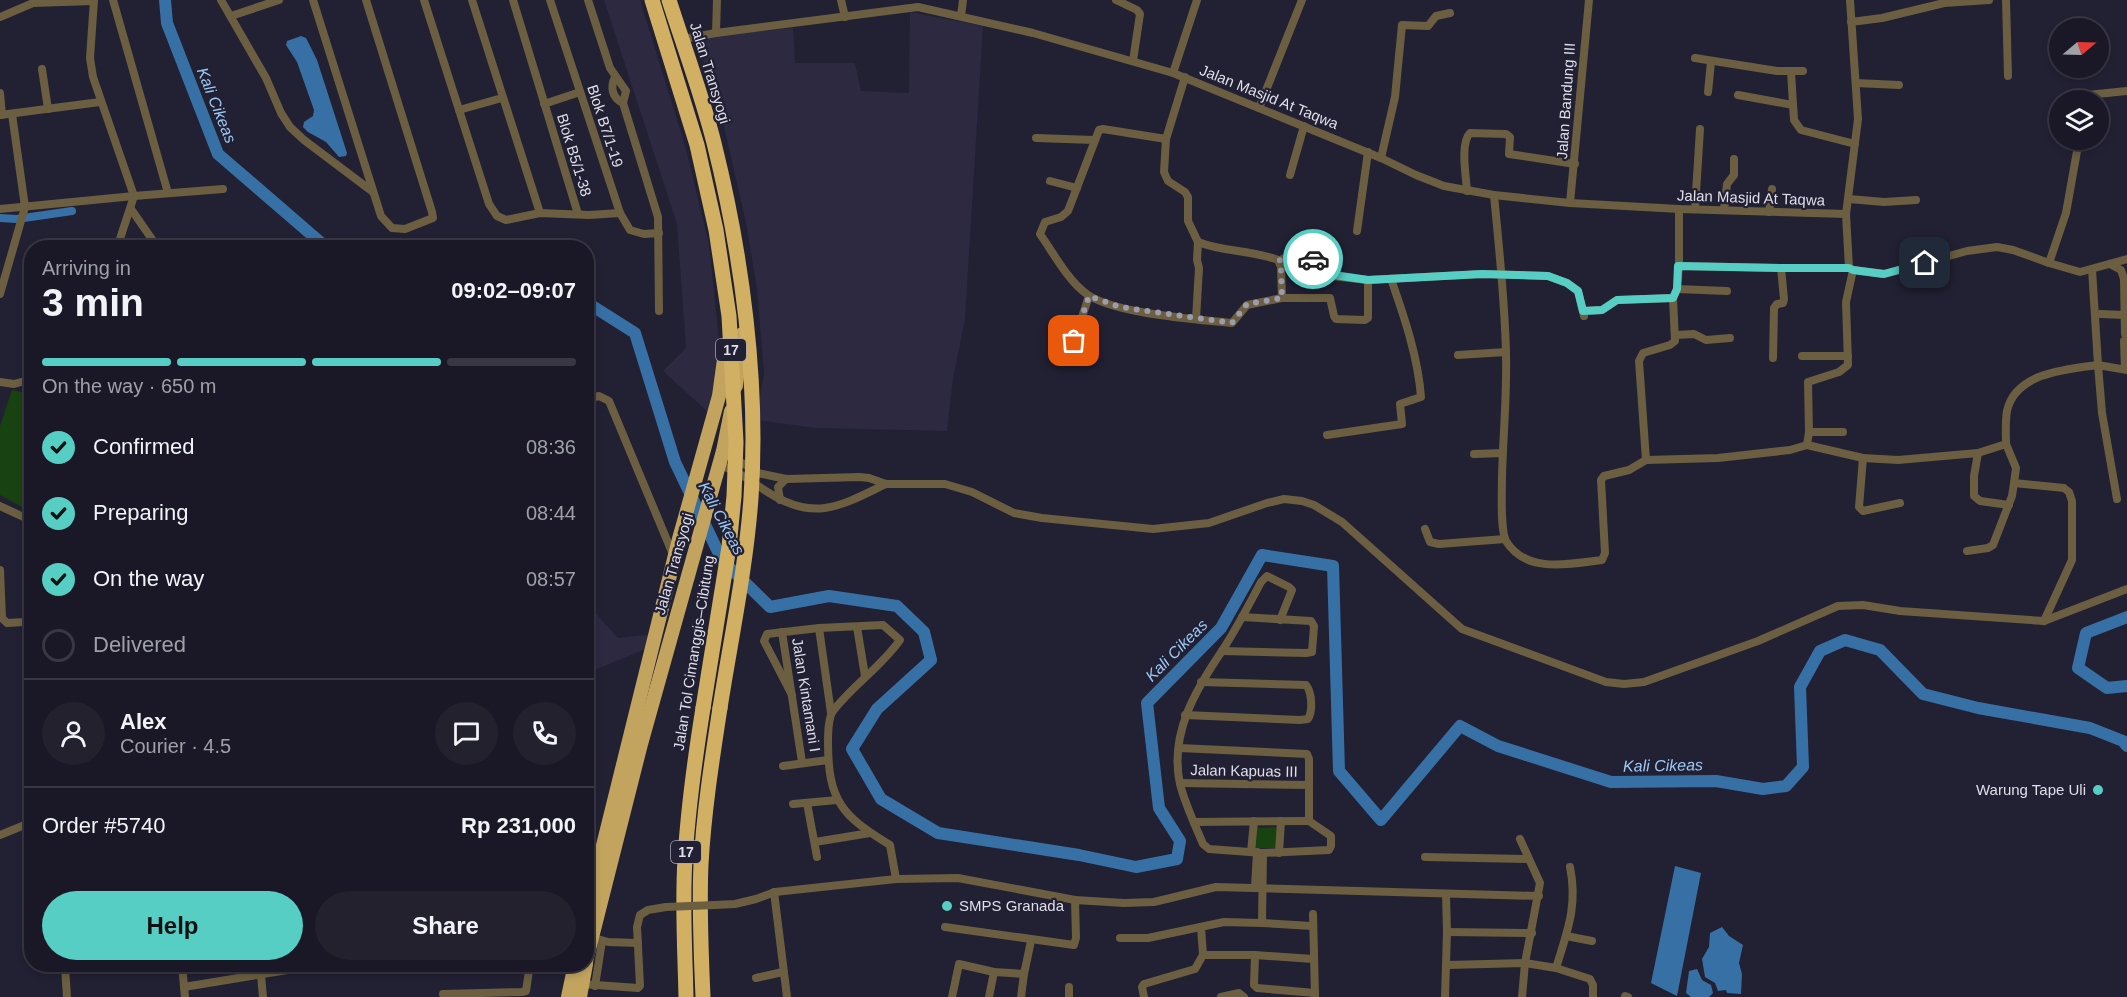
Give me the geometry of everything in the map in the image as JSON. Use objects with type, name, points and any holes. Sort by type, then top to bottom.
[{"type":"highway","name":"Jalan Transyogi","points":[[594,882],[679,538],[722,382],[728,323],[728,268],[725,246],[651,0]]},
{"type":"highway","name":"Jalan Tol Cimanggis–Cibitung","points":[[651,0],[698,145],[716,230],[729,316],[736,442],[729,547],[691,786],[685,860],[686,997]]},
{"type":"highway","name":"Jalan Transyogi","points":[[594,944],[641,744],[720,463],[741,354],[744,292],[741,248],[715,142],[670,0]]},
{"type":"highway","name":"17","points":[[670,0],[714,141],[732,227],[745,314],[752,442],[751,497],[746,549],[708,789],[701,863],[700,922],[703,997]]},
{"type":"highway","points":[[568,997],[573,972]]},
{"type":"highway","name":"Jalan Transyogi","points":[[586,972],[586,989]]},
{"type":"street","points":[[113,0],[168,193]]},
{"type":"street","points":[[220,0],[266,78],[281,113],[291,127],[304,140],[373,192]]},
{"type":"street","points":[[231,16],[279,0]]},
{"type":"street","points":[[313,0],[381,216],[392,228],[405,229],[433,218],[432,212],[366,0]]},
{"type":"street","points":[[424,0],[489,204],[497,216],[506,220],[540,213],[620,213]]},
{"type":"street","points":[[472,0],[540,213]]},
{"type":"street","name":"Blok B5/1-38","points":[[513,0],[578,214]]},
{"type":"street","name":"Blok B7/1-19","points":[[550,0],[620,213],[630,230],[644,234],[659,233]]},
{"type":"street","points":[[588,0],[610,68],[626,91],[623,103],[658,217],[659,311]]},
{"type":"street","points":[[716,33],[717,0]]},
{"type":"street","points":[[841,0],[845,16]]},
{"type":"street","points":[[1116,0],[1140,14],[1133,61]]},
{"type":"street","points":[[1173,73],[1197,0]]},
{"type":"street","points":[[1258,108],[1302,0]]},
{"type":"street","name":"Jalan Bandung III","points":[[1570,203],[1589,0]]},
{"type":"street","points":[[1807,445],[1808,382],[1848,365],[1846,302],[1851,269],[1846,214],[1858,119],[1850,0]]},
{"type":"street","points":[[1851,21],[1882,18],[1944,3],[1989,0]]},
{"type":"street","points":[[2006,0],[2007,76]]},
{"type":"street","points":[[0,17],[33,3],[94,1],[90,58],[93,77],[134,196],[132,209],[120,240]]},
{"type":"street","points":[[961,16],[962,2]]},
{"type":"street","name":"Jalan Masjid At Taqwa","points":[[683,39],[918,7],[1034,33],[1185,77],[1368,152],[1444,186],[1494,195],[1570,203],[1846,214]]},
{"type":"street","points":[[1381,158],[1395,97],[1402,25],[1428,26],[1436,16],[1450,13]]},
{"type":"street","points":[[1695,58],[1791,72],[1803,71]]},
{"type":"street","points":[[1708,92],[1711,62]]},
{"type":"street","points":[[42,69],[48,109]]},
{"type":"street","points":[[1791,72],[1794,120],[1801,130],[1855,144]]},
{"type":"street","points":[[615,77],[612,84],[613,93],[623,103]]},
{"type":"street","points":[[1185,77],[1166,139],[1164,172],[1168,181],[1185,192],[1188,197],[1188,221],[1198,242],[1196,319]]},
{"type":"street","points":[[1856,83],[1899,85]]},
{"type":"street","points":[[2109,93],[2127,91]]},
{"type":"street","points":[[544,104],[580,92]]},
{"type":"street","points":[[0,93],[1,115],[100,102]]},
{"type":"street","points":[[1738,95],[1793,105]]},
{"type":"street","points":[[459,110],[502,98]]},
{"type":"street","points":[[0,294],[3,270],[23,214],[12,114]]},
{"type":"street","points":[[1290,175],[1304,126]]},
{"type":"street","points":[[1695,209],[1700,129]]},
{"type":"street","points":[[1166,139],[1099,130],[1068,211],[1061,217],[1045,222],[1040,234],[1073,281],[1089,296],[1120,307],[1232,323],[1247,304],[1282,298],[1330,298],[1336,319],[1365,320],[1368,318],[1368,280]]},
{"type":"street","points":[[1467,191],[1466,138],[1470,133],[1506,134],[1510,137],[1509,154],[1575,164]]},
{"type":"street","points":[[1036,138],[1094,140]]},
{"type":"street","points":[[2049,263],[2066,213],[2077,150]]},
{"type":"street","points":[[1356,231],[1368,152]]},
{"type":"street","points":[[1724,210],[1727,184],[1734,176],[1734,159]]},
{"type":"street","points":[[1050,181],[1077,188]]},
{"type":"street","points":[[0,209],[23,214],[134,196],[223,189]]},
{"type":"street","points":[[1769,212],[1772,189]]},
{"type":"street","points":[[1494,195],[1502,274],[1506,352],[1502,509],[1505,539],[1520,556],[1540,565],[1575,564],[1602,560],[1605,553],[1601,480],[1604,476],[1629,470],[1646,460],[1728,457],[1790,450],[1807,445],[1863,458],[1898,460],[1978,453],[2006,444]]},
{"type":"street","points":[[1849,199],[1884,202],[1916,200]]},
{"type":"street","points":[[132,209],[153,240]]},
{"type":"street","points":[[1646,460],[1640,357],[1643,353],[1670,345],[1675,341],[1673,298],[1677,289],[1679,209]]},
{"type":"street","points":[[1198,242],[1212,248],[1242,251],[1279,261],[1282,298]]},
{"type":"street","points":[[1678,266],[1851,269],[1884,274],[1967,250],[1997,248],[2013,250],[2080,272],[2127,260]]},
{"type":"street","points":[[1279,261],[1282,258],[1293,256],[1313,259],[1331,276],[1368,280],[1502,274],[1548,276],[1567,283],[1578,291],[1584,314],[1602,310],[1617,300],[1673,298]]},
{"type":"street","points":[[1967,551],[1993,545],[2009,505],[2016,468],[2006,444],[2007,410],[2012,397],[2020,387],[2044,376],[2071,368],[2098,365],[2126,369],[2123,274],[2121,270],[2110,264]]},
{"type":"street","points":[[1773,358],[1774,308],[1775,305],[1784,301],[1781,268]]},
{"type":"street","points":[[2092,268],[2102,413],[2117,499]]},
{"type":"street","points":[[1327,435],[1402,424],[1400,404],[1421,397],[1419,379],[1404,318],[1391,279]]},
{"type":"street","points":[[1677,289],[1727,291]]},
{"type":"street","points":[[1067,346],[1074,341],[1089,296]]},
{"type":"street","points":[[2100,314],[2125,315]]},
{"type":"street","points":[[1676,335],[1694,334],[1706,340],[1730,338]]},
{"type":"street","points":[[1458,355],[1506,352]]},
{"type":"street","points":[[1802,356],[1848,356]]},
{"type":"street","points":[[0,382],[14,384],[24,381]]},
{"type":"street","points":[[594,397],[599,396],[609,401],[674,559]]},
{"type":"street","points":[[1809,432],[1843,432]]},
{"type":"street","points":[[1474,454],[1503,453]]},
{"type":"street","points":[[1978,453],[1974,476],[1974,496],[1980,501],[2009,505]]},
{"type":"street","points":[[1863,458],[1859,507],[1863,511],[1900,503]]},
{"type":"street","points":[[720,463],[786,479],[860,477],[886,484],[945,484],[972,492],[1014,513],[1153,530],[1209,523],[1266,503],[1284,500],[1302,501],[1314,505],[1342,522],[1462,629],[1606,682],[1624,684],[1644,682],[1758,641],[1838,606],[1863,605],[1900,611],[2044,621],[2127,589]]},
{"type":"street","points":[[720,463],[780,500],[794,505],[824,508],[842,504],[886,484]]},
{"type":"street","points":[[780,500],[778,487],[786,479]]},
{"type":"street","points":[[2014,483],[2064,488],[2069,492],[2072,501],[2072,560],[2044,621]]},
{"type":"street","points":[[0,506],[24,517]]},
{"type":"street","points":[[1425,529],[1430,542],[1438,544],[1505,539]]},
{"type":"street","points":[[0,570],[2,618],[7,622],[24,620]]},
{"type":"street","points":[[1194,822],[1309,821],[1331,836],[1331,846],[1324,851],[1279,853],[1212,849],[1203,844],[1194,822],[1180,783],[1179,748],[1185,715],[1201,682],[1222,651],[1261,582],[1269,576],[1292,590],[1280,620]]},
{"type":"street","points":[[1222,651],[1312,652],[1314,626],[1311,621],[1242,617]]},
{"type":"street","points":[[792,695],[764,641],[767,634],[819,628],[883,625],[900,640],[890,655],[866,676],[831,713]]},
{"type":"street","points":[[857,627],[866,676]]},
{"type":"street","points":[[819,628],[831,713],[828,760],[837,800],[847,814],[870,833],[890,845],[896,879]]},
{"type":"street","name":"Jalan Kintamani I","points":[[782,632],[802,762]]},
{"type":"street","points":[[1185,715],[1300,720],[1309,718],[1311,713],[1310,692],[1306,685],[1201,682]]},
{"type":"street","points":[[1179,748],[1306,753],[1309,759],[1309,821]]},
{"type":"street","points":[[783,766],[828,760]]},
{"type":"street","name":"Jalan Kapuas III","points":[[1180,783],[1308,785]]},
{"type":"street","points":[[793,804],[837,800]]},
{"type":"street","points":[[807,803],[817,857]]},
{"type":"street","points":[[1254,821],[1262,923]]},
{"type":"street","points":[[1279,853],[1281,821]]},
{"type":"street","points":[[0,835],[24,825]]},
{"type":"street","points":[[814,842],[870,833]]},
{"type":"street","points":[[1520,839],[1540,883],[1525,963],[1522,997]]},
{"type":"street","points":[[1425,856],[1528,859]]},
{"type":"street","points":[[1556,968],[1566,936],[1574,897],[1570,867]]},
{"type":"street","points":[[589,972],[586,989],[638,988],[640,986],[637,927],[640,915],[648,910],[735,904],[774,892],[896,879],[958,878],[1075,900],[1124,903],[1154,902],[1216,887],[1539,897]]},
{"type":"street","points":[[774,892],[787,997]]},
{"type":"street","points":[[1445,997],[1448,932],[1446,894]]},
{"type":"street","points":[[945,927],[1031,941],[1074,945],[1076,938],[1075,900]]},
{"type":"street","points":[[1255,955],[1254,985],[1257,988],[1315,995],[1312,914]]},
{"type":"street","points":[[1120,938],[1148,938],[1224,922],[1312,926]]},
{"type":"street","points":[[1144,997],[1142,987],[1144,984],[1195,969],[1203,955],[1201,927]]},
{"type":"street","points":[[1448,932],[1532,933]]},
{"type":"street","points":[[1566,936],[1592,941]]},
{"type":"street","points":[[594,949],[596,939],[638,942]]},
{"type":"street","points":[[1021,997],[1031,941]]},
{"type":"street","points":[[1203,955],[1255,955],[1313,959]]},
{"type":"street","points":[[952,997],[960,963],[994,972],[1024,974]]},
{"type":"street","points":[[1447,965],[1525,963],[1556,968],[1590,980],[1593,985],[1593,997]]},
{"type":"street","points":[[65,972],[67,997]]},
{"type":"street","points":[[183,972],[185,997]]},
{"type":"street","points":[[261,972],[262,997]]},
{"type":"street","points":[[184,987],[278,972]]},
{"type":"street","points":[[442,994],[522,992],[528,994],[529,972]]},
{"type":"street","points":[[756,978],[783,972]]},
{"type":"street","points":[[989,997],[994,972]]},
{"type":"street","points":[[1069,987],[1069,997]]},
{"type":"street","points":[[1221,997],[1239,993],[1244,997]]},
{"type":"shaded area","points":[[604,0],[640,0],[686,149],[709,244],[719,340],[717,379],[709,413],[663,371],[686,348],[677,224]]},
{"type":"shaded area","points":[[910,12],[983,26],[965,319],[953,379],[947,431],[816,428],[756,420],[764,373],[757,289],[746,223],[723,122],[696,37],[793,28],[795,63],[855,63],[861,91],[909,93]]},
{"type":"shaded area","points":[[594,611],[618,638],[653,634],[648,648],[594,670]]},
{"type":"green space","points":[[12,390],[24,393],[24,508],[0,495],[0,426]]},
{"type":"green space","points":[[1280,827],[1278,848],[1252,848],[1253,828]]},
{"type":"water","points":[[301,36],[306,38],[317,60],[347,153],[346,156],[339,157],[326,142],[303,127],[304,122],[313,116],[314,110],[297,62],[286,45],[287,41]]},
{"type":"water","points":[[1675,866],[1701,873],[1677,996],[1651,983]]},
{"type":"water","points":[[1722,927],[1729,936],[1743,945],[1739,963],[1742,974],[1741,994],[1727,993],[1726,990],[1718,991],[1715,983],[1705,977],[1702,959],[1709,947],[1710,933]]},
{"type":"water","points":[[1697,969],[1702,980],[1711,985],[1713,993],[1709,997],[1691,997],[1686,993],[1689,971]]},
{"type":"waterway","name":"Kali Cikeas","points":[[165,0],[167,23],[218,154],[318,240]]},
{"type":"waterway","points":[[0,218],[17,219],[72,211]]},
{"type":"waterway","name":"Kali Cikeas","points":[[594,307],[635,333],[675,462],[722,560],[770,607],[829,596],[897,606],[924,632],[931,660],[877,709],[852,749],[881,799],[938,833],[1079,855],[1136,867],[1177,859],[1180,841],[1159,808],[1147,703],[1221,628],[1262,555],[1333,566],[1339,771],[1381,820],[1460,726],[1498,746],[1611,782],[1716,781],[1763,789],[1786,786],[1803,767],[1800,687],[1820,651],[1845,640],[1880,650],[1923,694],[1978,708],[2090,728],[2123,741],[2127,746]]},
{"type":"waterway","name":"Kali Cikeas","points":[[2127,617],[2086,633],[2078,668],[2107,688],[2127,686]]},
{"type":"way so far","points":[[1074,341],[1089,296],[1120,307],[1154,314],[1232,323],[1247,304],[1282,298],[1279,261],[1282,258],[1293,256],[1313,259]]},
{"type":"place","name":"Warung Tape Uli","points":[[2098,790]]},
{"type":"place","name":"SMPS Granada","points":[[947,906]]},
{"type":"route","points":[[1313,259],[1331,276],[1368,280],[1460,274],[1548,276],[1567,283],[1578,291],[1583,311],[1602,310],[1617,300],[1673,298],[1677,289],[1678,266],[1849,268],[1884,274],[1925,263]]}]
